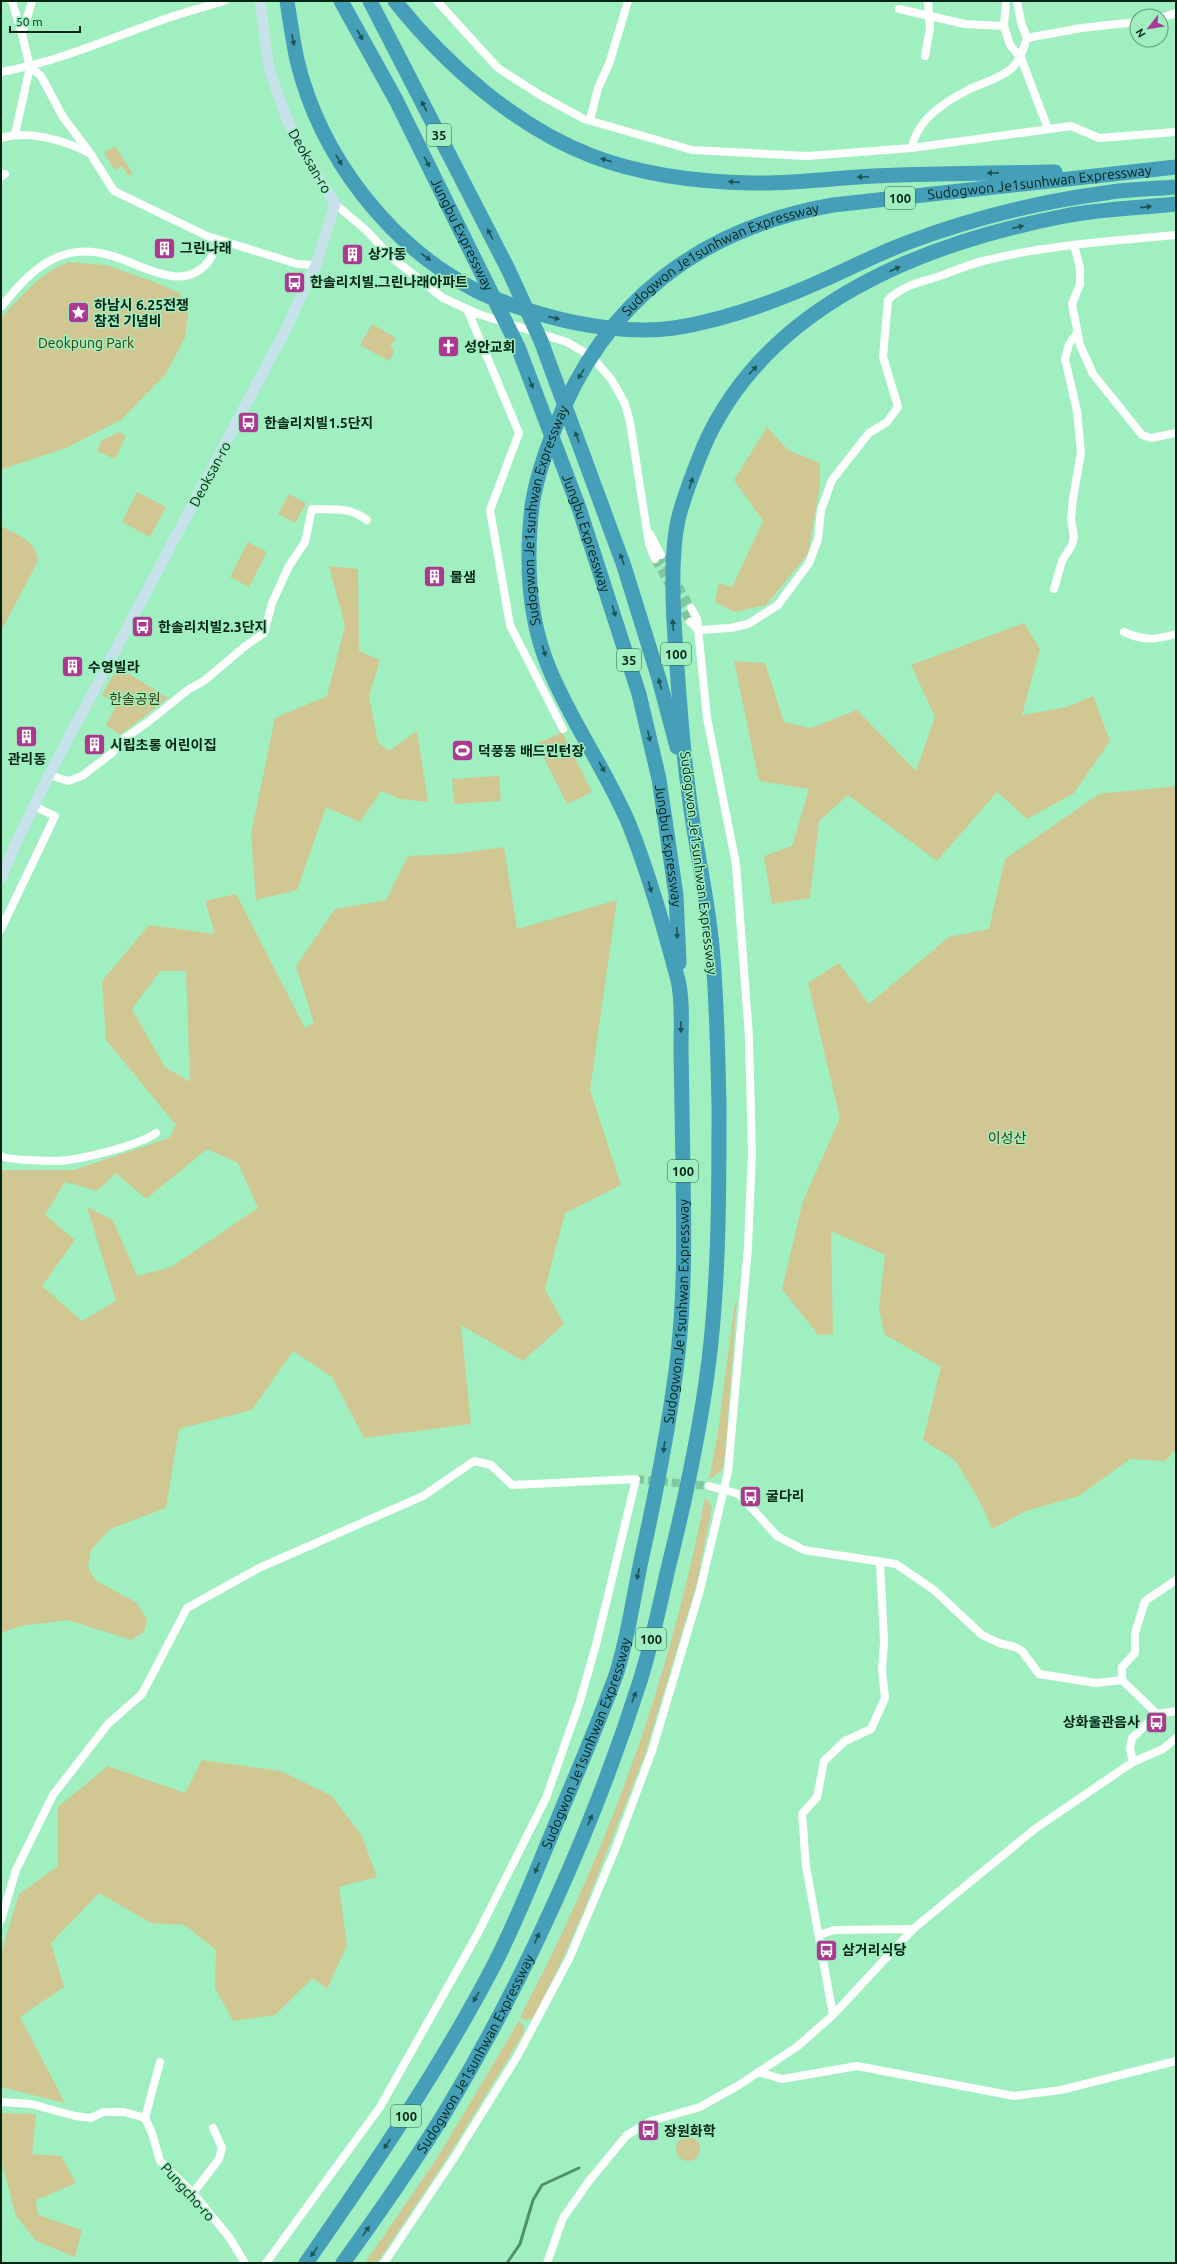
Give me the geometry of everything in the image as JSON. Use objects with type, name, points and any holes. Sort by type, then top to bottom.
[{"type":"highway","points":[[287,1],[298,62],[310,101],[326,136],[345,170],[365,197],[389,224],[415,248],[451,275],[476,290],[508,304],[555,319],[590,326],[632,329],[670,329],[721,319],[769,304],[905,243],[948,228],[1021,208],[1065,199],[1108,192],[1176,187]]},
{"type":"highway","name":"Jungbu Expressway","points":[[341,1],[396,100],[476,259],[518,347],[579,508],[639,694],[659,779],[676,894],[680,988]]},
{"type":"highway","name":"Jungbu Expressway","points":[[370,1],[508,269],[541,341],[624,566],[659,679],[688,789]]},
{"type":"highway","points":[[395,1],[448,60],[488,94],[540,130],[592,156],[668,177],[752,184],[875,176],[1158,169]]},
{"type":"highway","name":"Sudogwon Je1sunhwan Expressway","points":[[306,2263],[361,2184],[423,2089],[495,1963],[552,1833],[618,1670],[661,1471],[678,1353],[684,1257],[680,988],[647,876],[630,826],[609,780],[548,666],[531,598],[529,552],[533,502],[543,459],[561,412],[579,376],[600,344],[628,309],[659,279],[697,253],[742,230],[792,212],[833,205],[1176,167]]},
{"type":"highway","name":"Sudogwon Je1sunhwan Expressway","points":[[343,2263],[386,2203],[448,2107],[525,1965],[592,1815],[641,1678],[688,1493],[711,1344],[720,1208],[718,1056],[712,946],[700,858],[688,789],[673,616],[678,520],[703,448],[724,407],[749,373],[798,325],[828,303],[925,255],[989,234],[1070,215],[1176,204]]},
{"type":"main road","name":"Deoksan-ro","points":[[1,878],[14,847],[49,775],[286,329],[316,265],[334,204],[300,148],[286,117],[269,68],[260,1]]},
{"type":"main road","name":"Deoksan-ro","points":[[1,864],[14,847]]},
{"type":"street","points":[[12,1],[30,67],[15,134]]},
{"type":"street","points":[[22,34],[32,1]]},
{"type":"street","points":[[1,72],[30,67],[103,43],[165,19],[224,1]]},
{"type":"street","points":[[437,1],[498,68],[540,95],[590,120],[692,150],[807,156],[912,148],[1072,126],[1099,138],[1176,132]]},
{"type":"street","points":[[590,120],[598,88],[609,64],[628,1]]},
{"type":"street","points":[[925,56],[930,28],[928,1]]},
{"type":"street","points":[[1006,1],[1004,26],[1010,45],[1021,58],[1048,129]]},
{"type":"street","points":[[912,148],[914,136],[919,127],[936,111],[966,90],[1010,69],[1021,58],[1027,38],[1021,22],[1017,1]]},
{"type":"street","points":[[899,9],[965,24],[1004,26]]},
{"type":"street","points":[[1027,38],[1096,26],[1129,23]]},
{"type":"street","points":[[30,67],[41,76],[63,117],[90,153],[114,191],[219,240],[297,264],[316,265]]},
{"type":"street","points":[[1,138],[15,134],[57,140],[90,153]]},
{"type":"street","points":[[334,204],[367,231],[390,256],[433,292],[467,309],[567,342],[592,357],[617,389],[625,404],[630,422],[649,544],[658,557]]},
{"type":"street","points":[[690,622],[698,630],[730,628],[748,624],[778,605],[809,563],[818,539],[821,510],[832,480],[869,433],[887,422],[898,407],[883,357],[888,300],[907,288],[981,262],[1074,245],[1176,235]]},
{"type":"street","points":[[1,307],[31,272],[48,261],[67,254],[86,251],[109,255],[170,277],[186,275],[208,262],[219,240]]},
{"type":"street","points":[[1074,245],[1080,268],[1080,284],[1072,304],[1080,345],[1093,374],[1108,395],[1125,413],[1142,435],[1151,438],[1176,433]]},
{"type":"street","points":[[467,309],[519,433],[490,510],[510,625],[563,729]]},
{"type":"street","points":[[1054,589],[1062,561],[1072,545],[1074,537],[1071,519],[1081,452],[1077,412],[1065,359],[1069,344],[1077,334]]},
{"type":"street","points":[[49,775],[68,781],[82,776],[112,753],[122,740],[148,722],[189,689],[204,681],[244,647],[264,633],[272,603],[289,566],[305,542],[312,509],[345,509],[356,512],[367,520]]},
{"type":"street","points":[[384,2263],[454,2158],[518,2055],[570,1957],[626,1821],[652,1751],[700,1590],[723,1488],[731,1442],[748,1247],[752,1153],[750,1081],[745,976],[736,864],[707,718],[697,619],[691,608]]},
{"type":"street","points":[[1124,632],[1138,639],[1158,639],[1176,634]]},
{"type":"street","points":[[1,929],[55,816],[34,806]]},
{"type":"street","points":[[1,1156],[20,1160],[66,1161],[138,1142],[156,1133]]},
{"type":"street","points":[[1,1920],[16,1870],[53,1795],[108,1724],[142,1694],[187,1608],[259,1568],[423,1496],[474,1461],[491,1465],[512,1485],[636,1478],[597,1642],[580,1701],[546,1798],[477,1935],[380,2107],[266,2263]]},
{"type":"street","points":[[709,1486],[723,1488],[738,1494],[777,1536],[804,1550],[896,1564],[924,1581],[982,1635],[990,1640],[1015,1647],[1022,1651],[1039,1674],[1096,1683],[1122,1680]]},
{"type":"street","points":[[833,2015],[806,1866],[802,1814],[817,1797],[824,1761],[846,1741],[871,1729],[885,1698],[882,1670],[884,1642],[880,1562]]},
{"type":"street","points":[[1157,1714],[1122,1680],[1122,1667],[1134,1653],[1135,1633],[1145,1601],[1176,1580]]},
{"type":"street","points":[[1133,1762],[1130,1749],[1132,1738],[1157,1714],[1176,1711]]},
{"type":"street","points":[[547,2263],[562,2218],[589,2181],[627,2135],[651,2120],[700,2107],[798,2046],[833,2015],[913,1929],[1036,1828],[1133,1762],[1163,1749],[1176,1738]]},
{"type":"street","points":[[819,1935],[834,1930],[913,1929]]},
{"type":"street","points":[[758,2072],[782,2079],[857,2066],[1014,2096],[1061,2090],[1176,2061]]},
{"type":"street","points":[[1,2102],[31,2104],[91,2118],[103,2112],[124,2112],[145,2118],[160,2062]]},
{"type":"street","name":"Pungcho-ro","points":[[145,2118],[152,2133],[160,2161],[193,2193],[229,2237],[245,2263]]},
{"type":"street","points":[[193,2193],[219,2159],[222,2148],[212,2128]]},
{"type":"green space","points":[[115,146],[133,174],[129,176],[122,166],[115,170],[104,153]]},
{"type":"green space","name":"Deokpung Park","points":[[69,262],[106,265],[157,283],[179,293],[189,307],[185,338],[165,375],[121,420],[66,448],[3,469],[1,472],[1,318],[40,279],[49,272]]},
{"type":"green space","points":[[372,324],[396,338],[390,347],[395,350],[389,361],[360,345]]},
{"type":"green space","points":[[767,427],[788,450],[820,463],[820,485],[808,554],[766,605],[735,612],[715,602],[719,583],[732,587],[763,521],[734,480]]},
{"type":"green space","points":[[119,432],[126,436],[115,459],[97,451],[101,441]]},
{"type":"green space","points":[[137,492],[166,507],[150,537],[122,522]]},
{"type":"green space","points":[[289,494],[306,503],[295,523],[278,514]]},
{"type":"green space","points":[[1,526],[20,535],[30,543],[37,554],[38,561],[1,631]]},
{"type":"green space","points":[[248,542],[267,552],[249,587],[230,577]]},
{"type":"green space","points":[[329,566],[358,569],[359,651],[380,660],[369,696],[378,742],[389,751],[417,731],[428,802],[400,799],[381,791],[360,822],[326,807],[297,890],[256,900],[251,834],[275,718],[327,696],[345,626]]},
{"type":"green space","points":[[1024,623],[1040,649],[1022,715],[1067,707],[1093,696],[1110,741],[1074,793],[1027,819],[997,792],[937,861],[848,795],[819,821],[810,898],[772,904],[764,856],[792,846],[809,789],[759,781],[734,661],[765,663],[784,722],[811,728],[857,710],[916,771],[935,717],[911,665]]},
{"type":"green space","name":"한솔공원","points":[[118,667],[168,698],[120,735],[106,725],[117,704],[102,695]]},
{"type":"green space","points":[[562,732],[592,792],[567,804],[537,744]]},
{"type":"green space","points":[[499,776],[501,801],[454,804],[452,779]]},
{"type":"green space","name":"이성산","points":[[1176,786],[1176,1449],[1165,1461],[1130,1459],[1079,1496],[1026,1511],[992,1529],[980,1502],[955,1460],[923,1440],[941,1367],[884,1334],[879,1308],[885,1255],[831,1231],[833,1334],[818,1335],[782,1289],[803,1201],[840,1118],[808,983],[839,963],[869,1004],[949,937],[989,929],[1005,859],[1099,794]]},
{"type":"green space","points":[[504,847],[517,929],[617,900],[590,1090],[621,1185],[565,1213],[545,1289],[564,1324],[523,1361],[461,1325],[471,1424],[364,1438],[332,1377],[293,1351],[252,1410],[179,1429],[166,1508],[110,1529],[91,1550],[88,1567],[95,1580],[137,1603],[147,1619],[144,1632],[131,1640],[68,1620],[20,1626],[1,1633],[1,1170],[74,1170],[169,1138],[176,1125],[106,1040],[102,981],[149,925],[215,934],[205,901],[236,894],[305,1028],[314,1023],[296,966],[335,909],[386,900],[408,856],[453,854]],"holes":[[[160,971],[186,971],[190,1082],[165,1067],[132,1009]],[[207,1149],[238,1163],[258,1208],[171,1267],[137,1276],[113,1220],[87,1207],[116,1301],[82,1321],[42,1286],[75,1240],[45,1215],[65,1182],[97,1191],[116,1173],[146,1199]]]},
{"type":"green space","points":[[737,1298],[725,1456],[722,1470],[709,1480],[718,1432],[734,1308]]},
{"type":"green space","points":[[705,1497],[712,1507],[697,1583],[644,1757],[582,1915],[560,1965],[533,2018],[525,2020],[520,2017],[581,1892],[608,1829],[632,1764],[654,1699],[674,1632],[691,1565]]},
{"type":"green space","points":[[202,1760],[281,1771],[332,1796],[362,1836],[377,1877],[339,1887],[347,1945],[327,1989],[313,1978],[275,2015],[233,2021],[215,1988],[216,1950],[185,1925],[151,1923],[99,1893],[51,1943],[64,1987],[20,2017],[65,2103],[1,2087],[1,1953],[19,1894],[58,1866],[58,1807],[108,1766],[185,1793]]},
{"type":"green space","points":[[519,2021],[524,2026],[524,2033],[444,2163],[377,2263],[365,2263],[437,2158]]},
{"type":"green space","points":[[1,2113],[36,2114],[32,2154],[61,2156],[76,2183],[36,2200],[38,2215],[82,2230],[75,2257],[36,2241],[16,2216],[1,2159]]},
{"type":"green space","points":[[688,2137],[697,2140],[700,2149],[697,2158],[688,2161],[679,2158],[676,2149],[679,2140]]},
{"type":"waterway","points":[[507,2263],[520,2244],[533,2200],[542,2185],[579,2168]]},
{"type":"tunnel","points":[[661,555],[691,608]]},
{"type":"tunnel","points":[[655,559],[690,622]]},
{"type":"tunnel","points":[[636,1479],[709,1486]]},
{"type":"place","name":"그린나래","points":[[164,248]]},
{"type":"place","name":"상가동","points":[[352,254]]},
{"type":"place","name":"한솔리치빌.그린나래아파트","points":[[294,282]]},
{"type":"place","name":"하남시 6.25전쟁 참전 기념비","points":[[78,313]]},
{"type":"place","name":"성안교회","points":[[448,347]]},
{"type":"place","name":"한솔리치빌1.5단지","points":[[248,423]]},
{"type":"place","name":"물샘","points":[[435,577]]},
{"type":"place","name":"한솔리치빌2.3단지","points":[[142,627]]},
{"type":"place","name":"수영빌라","points":[[72,667]]},
{"type":"place","name":"관리동","points":[[27,737]]},
{"type":"place","name":"시립초롱 어린이집","points":[[95,745]]},
{"type":"place","name":"덕풍동 배드민턴장","points":[[463,751]]},
{"type":"place","name":"굴다리","points":[[750,1496]]},
{"type":"place","name":"상화울관음사","points":[[1156,1722]]},
{"type":"place","name":"삼거리식당","points":[[826,1950]]},
{"type":"place","name":"장원화학","points":[[649,2131]]}]
